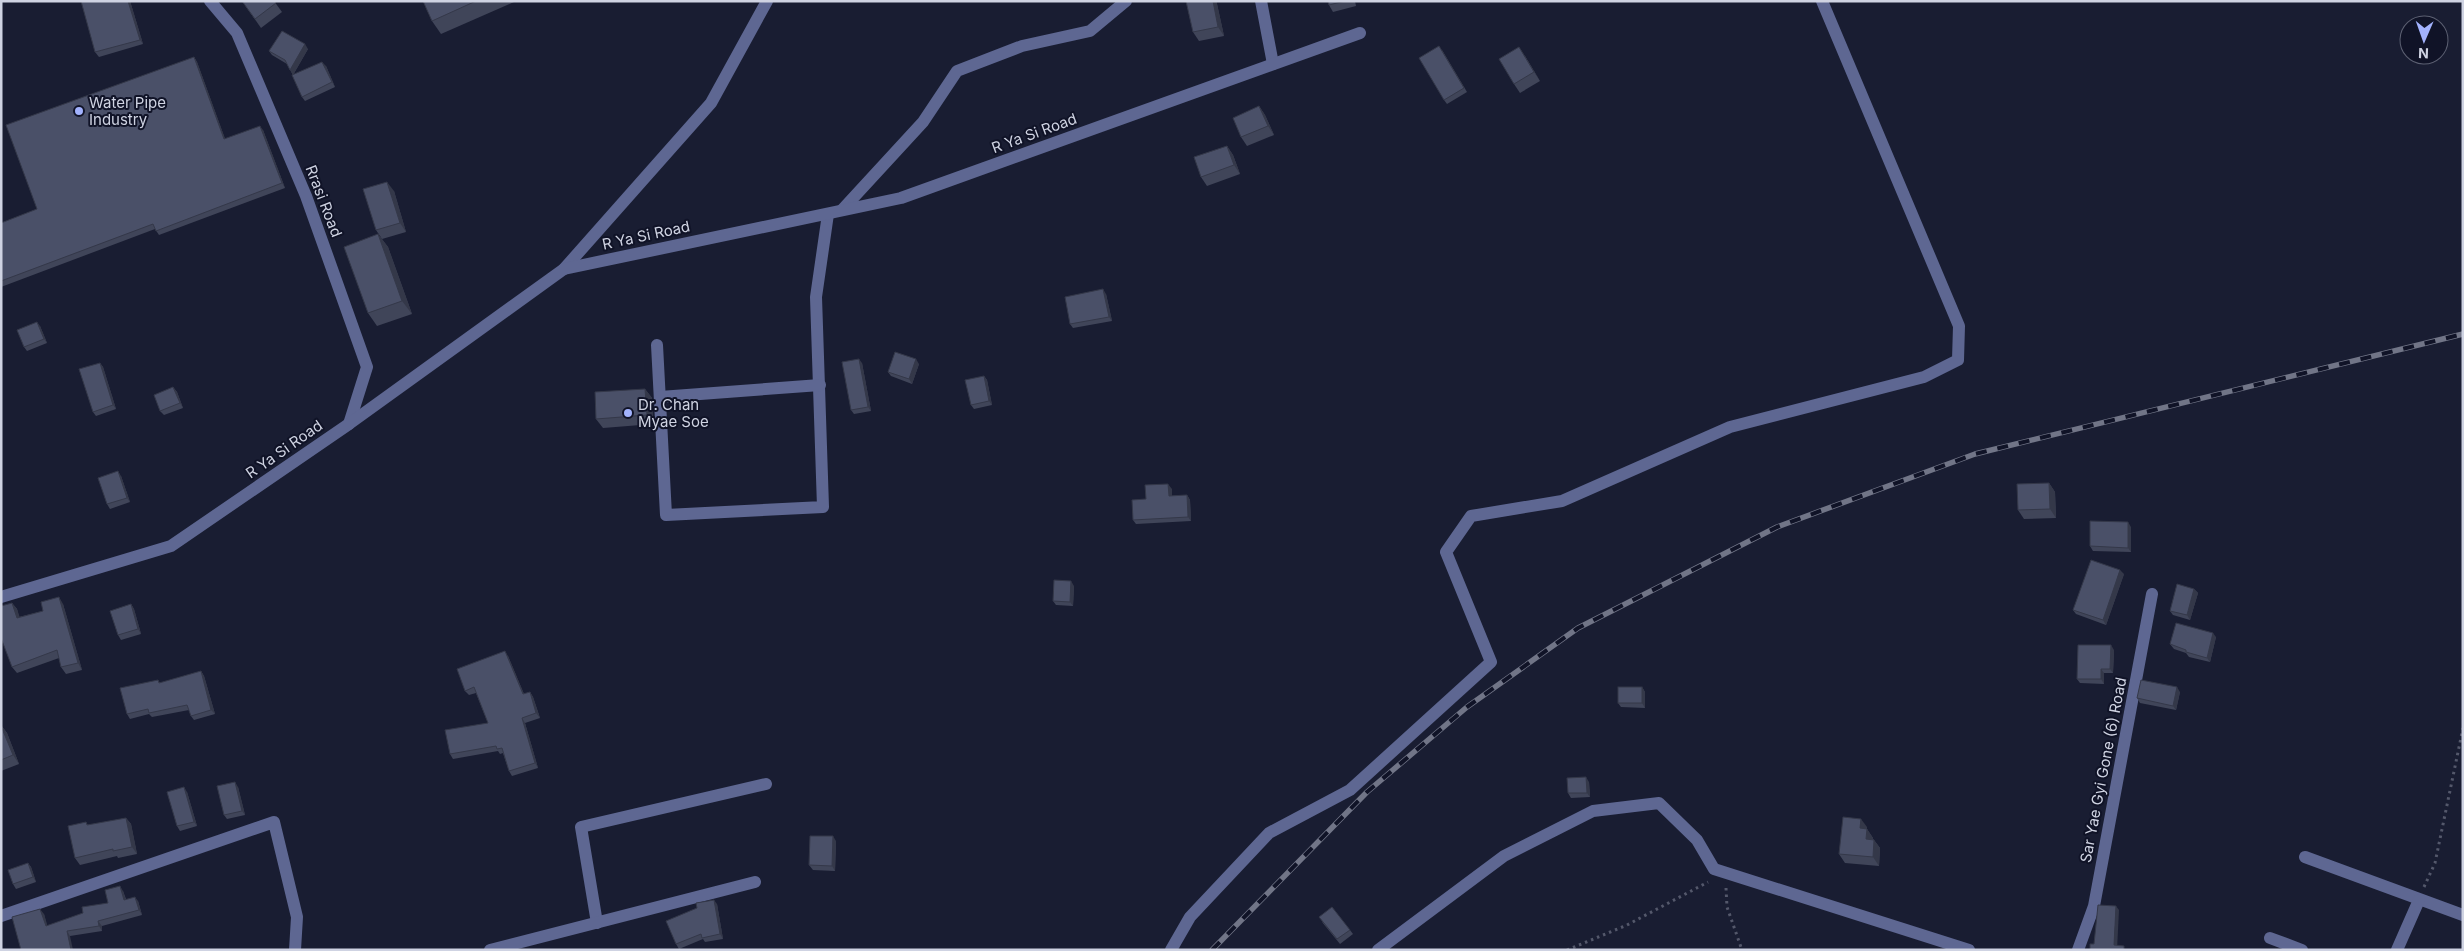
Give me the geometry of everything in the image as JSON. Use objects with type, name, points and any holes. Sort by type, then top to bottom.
[{"type":"street","name":"Rrasi Road","points":[[210,1],[237,32],[306,196],[367,367],[349,424]]},
{"type":"street","points":[[564,269],[710,103],[767,1]]},
{"type":"street","points":[[842,210],[923,122],[957,71],[1022,46],[1090,31],[1126,1]]},
{"type":"street","points":[[1261,1],[1273,64]]},
{"type":"street","points":[[1171,950],[1190,917],[1269,833],[1350,790],[1491,662],[1446,552],[1471,516],[1562,501],[1730,427],[1924,376],[1958,360],[1960,326],[1822,1]]},
{"type":"street","name":"R Ya Si Road","points":[[1,597],[171,546],[349,424],[564,269],[901,198],[1360,33]]},
{"type":"street","points":[[658,345],[666,515],[823,507],[816,297],[828,214]]},
{"type":"street","points":[[660,397],[820,386]]},
{"type":"street","name":"Sar Yae Gyi Gone (6) Road","points":[[2078,950],[2094,906],[2152,594]]},
{"type":"street","points":[[597,922],[581,828],[766,784]]},
{"type":"street","points":[[1378,950],[1504,856],[1593,810],[1659,803],[1697,840],[1714,869],[1969,950]]},
{"type":"street","points":[[1,916],[274,822],[297,917],[295,950]]},
{"type":"street","points":[[2305,858],[2463,915]]},
{"type":"street","points":[[490,950],[755,882]]},
{"type":"street","points":[[2398,950],[2419,900]]},
{"type":"street","points":[[2270,938],[2302,950]]},
{"type":"path","points":[[2419,900],[2435,864],[2463,728]]},
{"type":"path","points":[[1567,950],[1627,925],[1724,873],[1727,907],[1742,950]]},
{"type":"building","points":[[81,1],[128,1],[140,40],[95,52]]},
{"type":"building","points":[[242,1],[274,1],[276,3],[255,19]]},
{"type":"building","points":[[423,1],[476,1],[432,21]]},
{"type":"building","points":[[1186,1],[1213,1],[1218,27],[1193,32]]},
{"type":"building","points":[[1328,1],[1345,1],[1329,5]]},
{"type":"building","points":[[282,31],[305,44],[290,70],[285,60],[269,51]]},
{"type":"building","points":[[1439,46],[1464,88],[1444,100],[1419,58]]},
{"type":"building","points":[[1519,47],[1534,72],[1514,84],[1499,59]]},
{"type":"building","points":[[194,57],[224,139],[260,126],[282,183],[156,231],[153,224],[1,281],[1,223],[37,209],[6,125]]},
{"type":"building","points":[[322,62],[332,82],[302,97],[292,75]]},
{"type":"building","points":[[1259,106],[1268,126],[1241,137],[1233,118]]},
{"type":"building","points":[[1227,146],[1234,165],[1201,177],[1194,157]]},
{"type":"building","points":[[387,182],[400,223],[376,230],[363,189]]},
{"type":"building","points":[[378,234],[402,301],[368,313],[344,247]]},
{"type":"building","points":[[1103,289],[1109,317],[1070,324],[1065,297]]},
{"type":"building","points":[[37,322],[44,339],[24,347],[17,330]]},
{"type":"building","points":[[895,352],[916,359],[909,379],[888,372]]},
{"type":"building","points":[[859,359],[868,407],[851,410],[842,362]]},
{"type":"building","points":[[100,363],[113,405],[93,412],[79,369]]},
{"type":"building","points":[[984,376],[989,401],[971,405],[965,380]]},
{"type":"building","points":[[173,387],[180,403],[160,411],[154,395]]},
{"type":"building","points":[[645,389],[647,415],[596,419],[595,392]]},
{"type":"building","points":[[118,471],[127,498],[107,504],[98,478]]},
{"type":"building","points":[[2049,483],[2050,509],[2018,510],[2017,484]]},
{"type":"building","points":[[1168,484],[1169,496],[1187,495],[1188,517],[1133,520],[1132,500],[1146,499],[1145,485]]},
{"type":"building","points":[[2090,521],[2128,522],[2128,548],[2090,546]]},
{"type":"building","points":[[2091,560],[2120,570],[2103,620],[2073,610]]},
{"type":"building","points":[[1054,580],[1071,581],[1070,602],[1053,601]]},
{"type":"building","points":[[2177,584],[2194,589],[2187,615],[2170,611]]},
{"type":"building","points":[[59,597],[78,663],[61,667],[57,650],[12,667],[1,638],[1,606],[12,603],[17,618],[43,611],[41,602]]},
{"type":"building","points":[[131,604],[138,629],[118,635],[110,611]]},
{"type":"building","points":[[2176,623],[2213,633],[2207,658],[2186,652],[2186,650],[2170,644]]},
{"type":"building","points":[[2078,645],[2111,645],[2110,669],[2101,669],[2101,679],[2077,679]]},
{"type":"building","points":[[505,651],[523,694],[530,692],[536,713],[522,718],[535,763],[509,771],[502,748],[497,749],[496,746],[450,754],[445,730],[488,723],[474,687],[465,691],[457,669]]},
{"type":"building","points":[[201,671],[211,710],[191,716],[187,705],[149,713],[148,709],[127,714],[120,688],[158,680],[159,683]]},
{"type":"building","points":[[2141,680],[2177,687],[2173,706],[2137,698]]},
{"type":"building","points":[[1618,687],[1642,687],[1642,703],[1618,703]]},
{"type":"building","points":[[1,726],[13,755],[1,760]]},
{"type":"building","points":[[1586,777],[1587,793],[1568,793],[1567,778]]},
{"type":"building","points":[[235,782],[242,811],[224,815],[217,786]]},
{"type":"building","points":[[184,787],[194,822],[177,826],[167,792]]},
{"type":"building","points":[[1843,817],[1861,819],[1860,828],[1867,829],[1866,839],[1874,840],[1873,857],[1839,854]]},
{"type":"building","points":[[126,818],[132,847],[113,851],[113,849],[75,858],[68,826],[86,822],[87,825]]},
{"type":"building","points":[[810,836],[833,836],[832,866],[809,865]]},
{"type":"building","points":[[28,863],[33,877],[13,884],[8,870]]},
{"type":"building","points":[[120,886],[124,900],[135,897],[139,910],[98,921],[99,926],[67,931],[71,950],[21,950],[12,917],[40,909],[46,926],[83,913],[82,907],[108,903],[105,890]]},
{"type":"building","points":[[714,900],[720,934],[702,938],[701,934],[676,944],[666,921],[697,908],[696,903]]},
{"type":"building","points":[[2098,905],[2116,906],[2114,945],[2124,946],[2124,950],[2090,950],[2090,944],[2094,944]]},
{"type":"building","points":[[1332,907],[1350,930],[1337,939],[1319,917]]},
{"type":"railway","points":[[1212,950],[1367,792],[1467,707],[1578,628],[1777,527],[1975,454],[2463,334]]},
{"type":"place","name":"Water Pipe Industry","points":[[79,111]]},
{"type":"place","name":"Dr. Chan Myae Soe","points":[[628,413]]}]
